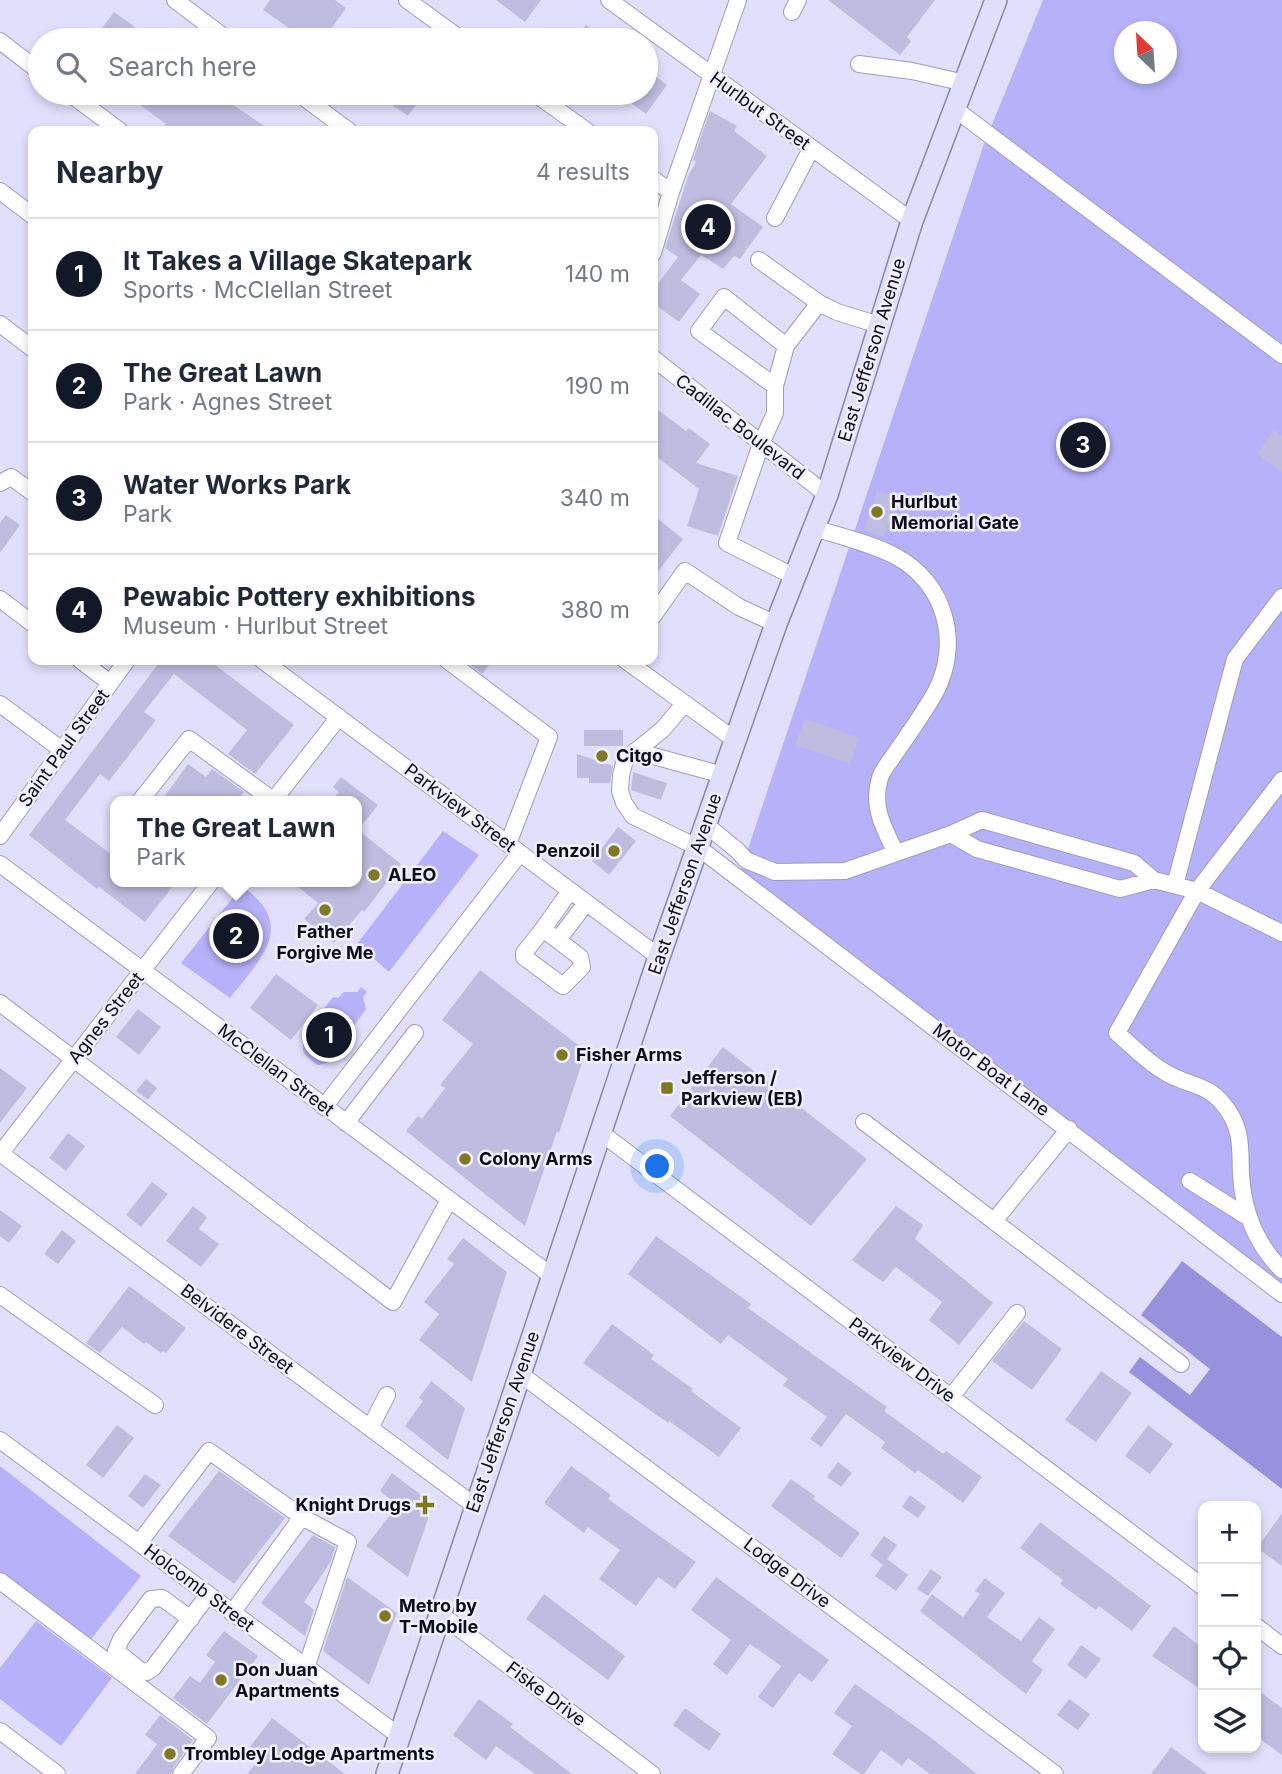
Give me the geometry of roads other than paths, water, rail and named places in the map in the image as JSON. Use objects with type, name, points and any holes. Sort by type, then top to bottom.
[{"type":"main road","name":"East Jefferson Avenue","points":[[391,1772],[398,1735],[659,957],[776,624],[827,495],[912,222],[996,0]]},
{"type":"street","points":[[175,0],[212,28]]},
{"type":"street","points":[[407,0],[446,28]]},
{"type":"street","name":"Hurlbut Street","points":[[609,0],[647,28]]},
{"type":"street","points":[[658,236],[738,0]]},
{"type":"street","name":"Hurlbut Street","points":[[658,37],[912,222]]},
{"type":"street","points":[[0,41],[28,63]]},
{"type":"street","points":[[859,64],[912,71],[965,83]]},
{"type":"street","points":[[85,105],[113,126]]},
{"type":"street","points":[[312,105],[337,126]]},
{"type":"street","points":[[551,105],[580,126]]},
{"type":"street","points":[[955,109],[1282,355]]},
{"type":"street","points":[[775,218],[811,149]]},
{"type":"street","points":[[658,183],[671,192]]},
{"type":"street","points":[[0,191],[28,212]]},
{"type":"street","points":[[760,260],[819,303],[837,312],[879,325]]},
{"type":"street","points":[[775,386],[699,331],[724,297],[786,346]]},
{"type":"street","points":[[795,577],[727,543],[761,444],[775,413],[775,386],[786,346],[819,303]]},
{"type":"street","points":[[0,324],[28,345]]},
{"type":"street","name":"Cadillac Boulevard","points":[[658,362],[827,495]]},
{"type":"street","points":[[6,480],[28,491]]},
{"type":"street","points":[[814,528],[892,554],[910,565],[932,587],[945,617],[948,646],[942,676],[935,693],[880,777],[877,811],[896,853]]},
{"type":"street","points":[[658,609],[685,571],[739,607],[776,624]]},
{"type":"street","points":[[1175,885],[1235,659],[1282,597]]},
{"type":"street","points":[[0,599],[28,620]]},
{"type":"street","points":[[87,665],[110,683]]},
{"type":"street","name":"Saint Paul Street","points":[[0,836],[123,665]]},
{"type":"street","name":"Parkview Street","points":[[269,665],[659,957]]},
{"type":"street","points":[[324,1107],[514,849],[549,737],[454,665]]},
{"type":"street","points":[[632,665],[735,740]]},
{"type":"street","points":[[0,704],[62,750]]},
{"type":"street","points":[[635,751],[663,729],[684,704]]},
{"type":"street","points":[[277,796],[339,717]]},
{"type":"street","points":[[144,796],[189,738],[266,796]]},
{"type":"street","points":[[635,751],[723,775]]},
{"type":"street","name":"Motor Boat Lane","points":[[635,751],[625,760],[620,791],[633,816],[699,848],[1282,1294]]},
{"type":"street","points":[[1282,780],[1197,891],[1118,1033],[1158,1068],[1207,1089],[1227,1109],[1240,1137],[1242,1186],[1249,1218],[1266,1251],[1282,1270]]},
{"type":"street","points":[[706,825],[747,860],[775,872],[845,871],[951,834],[982,820],[1134,863],[1154,880],[1197,891],[1282,933]]},
{"type":"street","points":[[951,834],[977,849],[1120,889],[1154,880]]},
{"type":"street","name":"McClellan Street","points":[[0,864],[552,1276]]},
{"type":"street","name":"Agnes Street","points":[[0,1154],[207,887]]},
{"type":"street","points":[[543,929],[583,962],[582,967],[564,986],[524,957],[524,953],[570,891]]},
{"type":"street","points":[[558,940],[586,903]]},
{"type":"street","points":[[0,1004],[393,1302],[449,1200]]},
{"type":"street","points":[[346,1123],[415,1033]]},
{"type":"street","points":[[864,1122],[1181,1364]]},
{"type":"street","points":[[994,1221],[1069,1129]]},
{"type":"street","name":"Parkview Drive","points":[[600,1132],[1198,1583]]},
{"type":"street","name":"Belvidere Street","points":[[0,1154],[475,1506]]},
{"type":"street","points":[[1190,1181],[1249,1218]]},
{"type":"street","points":[[0,1295],[155,1405]]},
{"type":"street","points":[[951,1397],[1017,1313]]},
{"type":"street","name":"Lodge Drive","points":[[519,1373],[1055,1774]]},
{"type":"street","points":[[370,1428],[387,1395]]},
{"type":"street","name":"Holcomb Street","points":[[0,1440],[398,1735]]},
{"type":"street","points":[[139,1543],[209,1451],[302,1517],[348,1542],[306,1668]]},
{"type":"street","points":[[232,1613],[302,1517]]},
{"type":"street","points":[[0,1581],[208,1738],[181,1774]]},
{"type":"street","points":[[191,1619],[162,1598],[151,1599],[121,1639],[116,1651],[141,1671],[147,1672],[153,1668],[191,1619],[208,1595]]},
{"type":"street","name":"Fiske Drive","points":[[439,1614],[652,1774]]},
{"type":"street","points":[[1257,1627],[1282,1646]]},
{"type":"street","points":[[0,1731],[57,1774]]},
{"type":"place","name":"Pewabic Pottery exhibitions","points":[[708,227]]},
{"type":"place","name":"Water Works Park","points":[[1083,445]]},
{"type":"place","name":"Hurlbut Memorial Gate","points":[[877,512]]},
{"type":"place","name":"Citgo","points":[[602,756]]},
{"type":"place","name":"Penzoil","points":[[614,851]]},
{"type":"place","name":"ALEO","points":[[374,875]]},
{"type":"place","name":"Father Forgive Me","points":[[325,910]]},
{"type":"place","name":"The Great Lawn","points":[[236,936]]},
{"type":"place","name":"It Takes a Village Skatepark","points":[[329,1035]]},
{"type":"place","name":"Fisher Arms","points":[[562,1055]]},
{"type":"place","name":"Jefferson / Parkview (EB)","points":[[667,1088]]},
{"type":"place","name":"Colony Arms","points":[[465,1159]]},
{"type":"place","name":"Knight Drugs","points":[[425,1505]]},
{"type":"place","name":"Metro by T-Mobile","points":[[385,1616]]},
{"type":"place","name":"Don Juan Apartments","points":[[221,1680]]},
{"type":"place","name":"Trombley Lodge Apartments","points":[[170,1754]]}]
